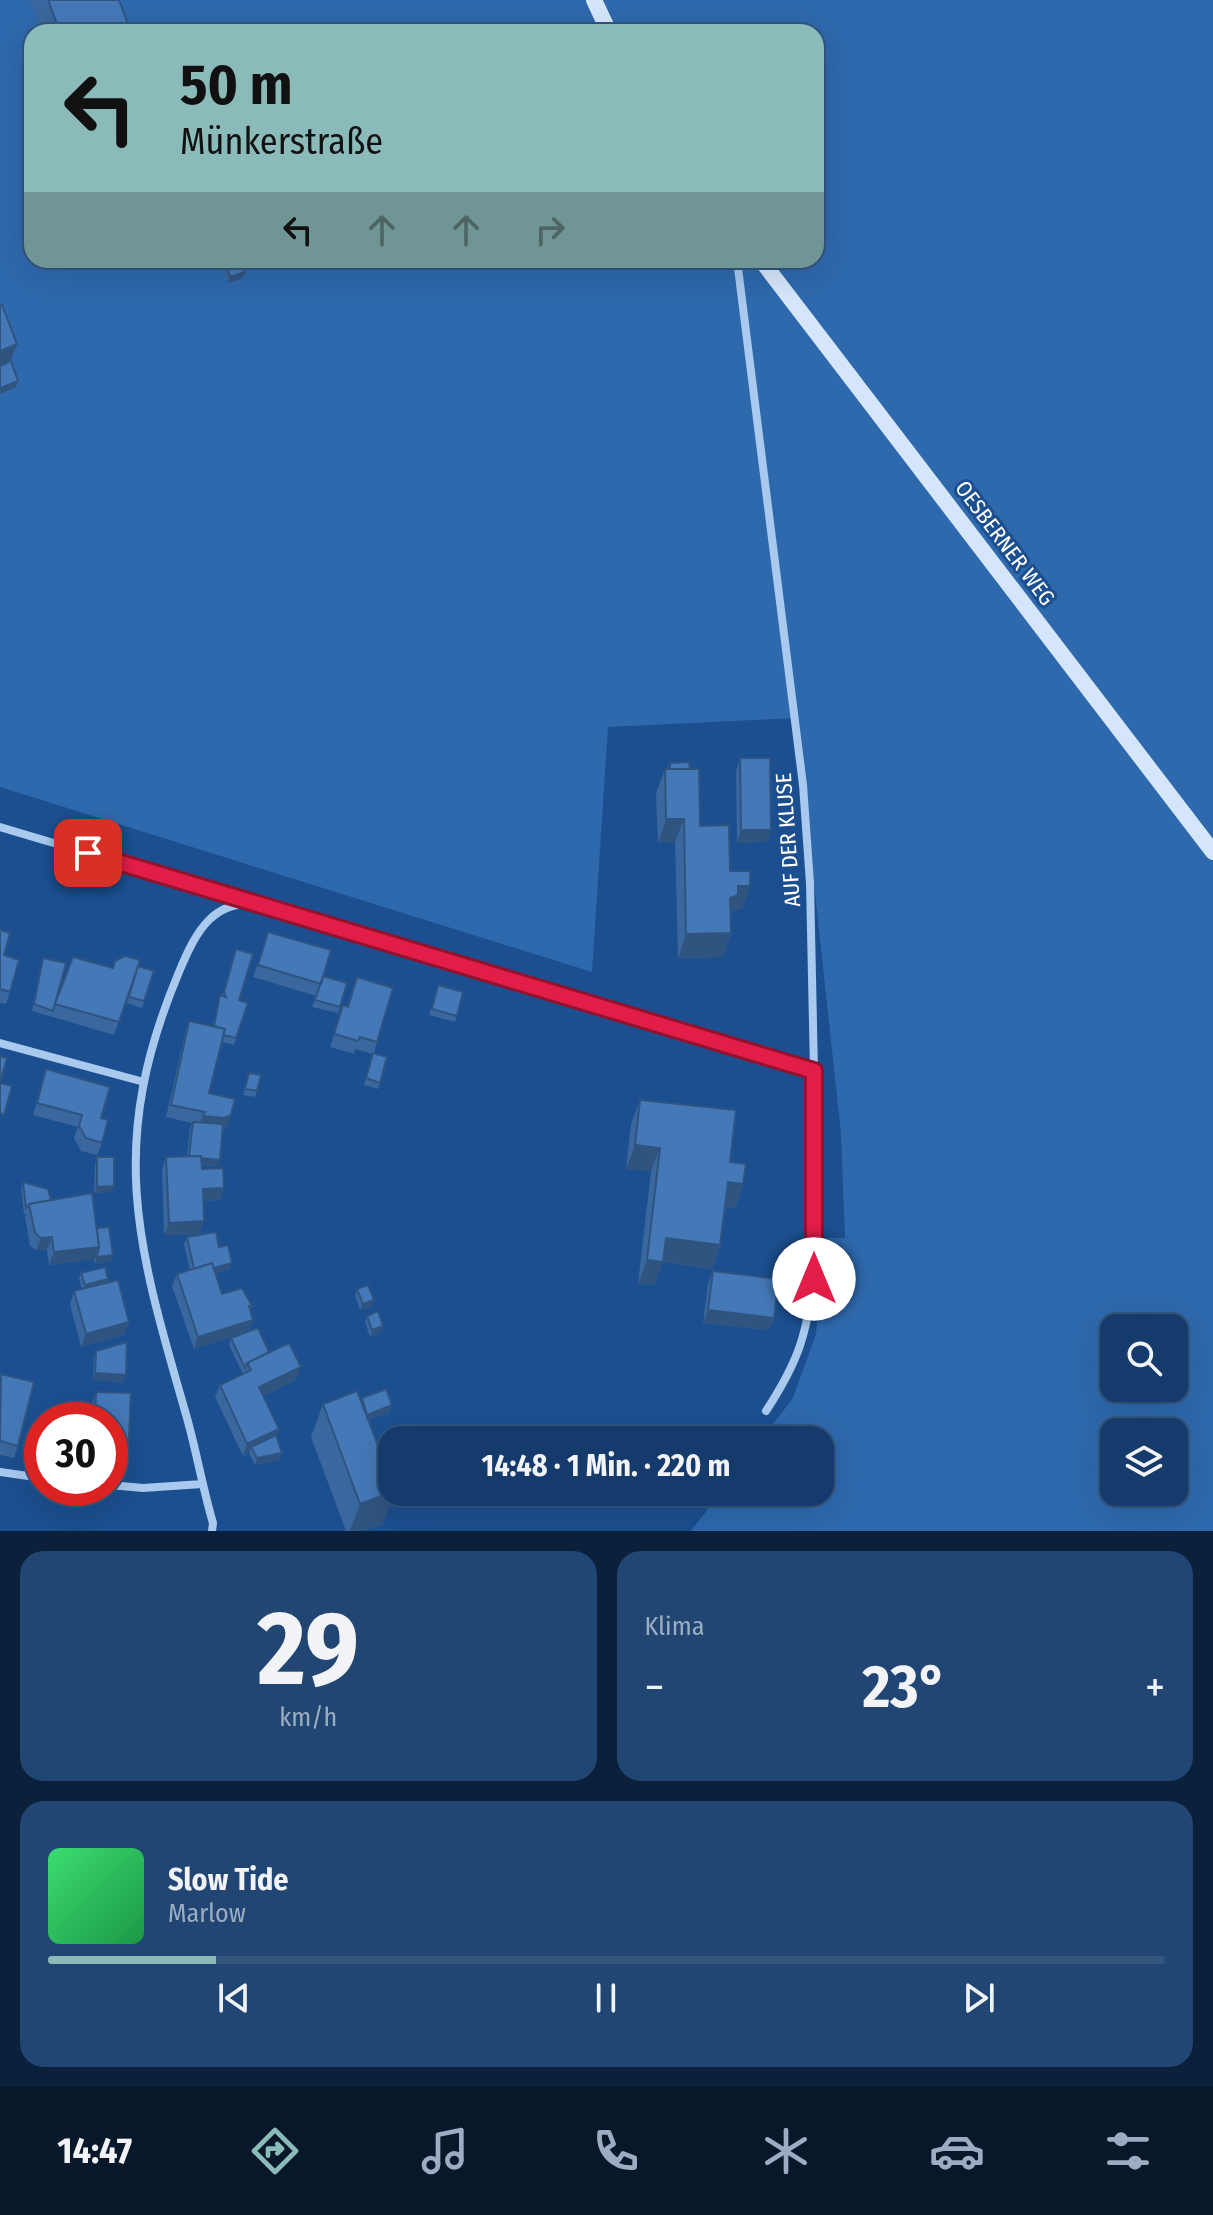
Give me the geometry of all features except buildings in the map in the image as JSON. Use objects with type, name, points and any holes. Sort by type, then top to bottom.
[{"type":"street","points":[[594,0],[605,24]]},
{"type":"street","name":"AUF DER KLUSE","points":[[738,268],[797,718],[810,883],[814,1279],[802,1344],[794,1367],[766,1411]]},
{"type":"street","name":"OESBERNER WEG","points":[[767,268],[1213,852]]},
{"type":"street","points":[[0,827],[814,1071]]},
{"type":"street","points":[[213,1527],[195,1444],[146,1272],[136,1219],[137,1122],[144,1082],[169,996],[199,933],[222,909],[250,903],[265,905]]},
{"type":"street","points":[[0,1043],[144,1082]]},
{"type":"street","points":[[0,1472],[24,1475]]},
{"type":"street","points":[[128,1487],[202,1484]]},
{"type":"shaded area","points":[[0,0],[1213,0],[1213,1531],[691,1531],[710,1506],[834,1506],[834,1426],[772,1426],[793,1398],[816,1334],[824,1238],[845,1238],[841,1133],[796,718],[608,727],[592,972],[0,787]]},
{"type":"route","points":[[88,853],[814,1071],[814,1279]]}]
